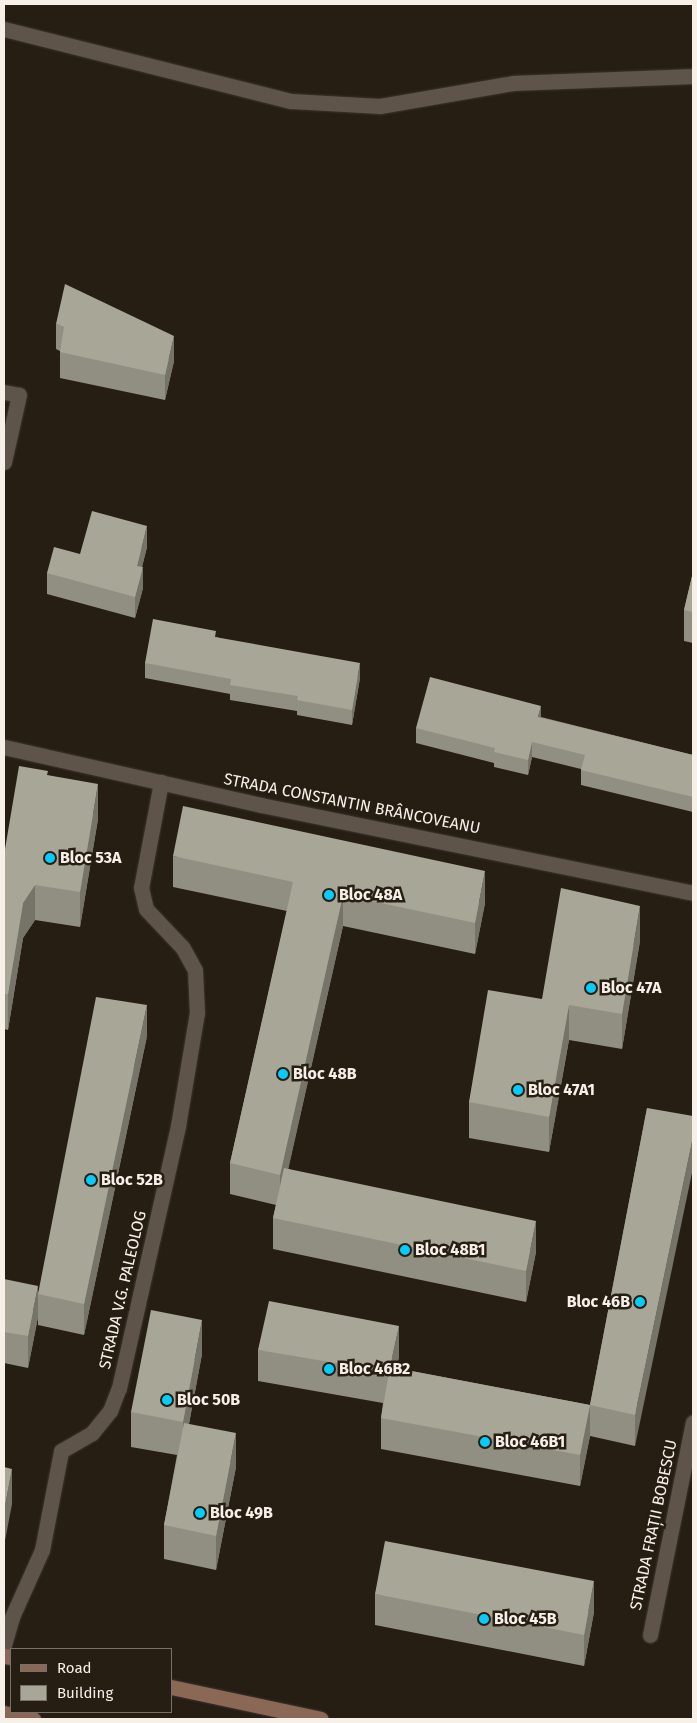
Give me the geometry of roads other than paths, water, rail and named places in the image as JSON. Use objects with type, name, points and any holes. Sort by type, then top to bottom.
[{"type":"street","points":[[4,30],[292,101],[380,106],[513,83],[693,76]]},
{"type":"street","points":[[4,462],[11,393]]},
{"type":"street","name":"STRADA CONSTANTIN BRÂNCOVEANU","points":[[4,747],[161,782],[693,893]]},
{"type":"street","name":"STRADA V.G. PALEOLOG","points":[[4,1644],[12,1617],[42,1550],[61,1451],[92,1433],[110,1410],[119,1388],[178,1126],[197,1013],[195,970],[182,947],[146,909],[141,888],[161,782]]},
{"type":"street","name":"STRADA FRAȚII BOBESCU","points":[[650,1635],[693,1422]]},
{"type":"street","points":[[172,1687],[321,1719]]},
{"type":"street","points":[[4,1713],[33,1719]]},
{"type":"place","name":"Bloc 53A","points":[[50,858]]},
{"type":"place","name":"Bloc 48A","points":[[329,895]]},
{"type":"place","name":"Bloc 47A","points":[[591,988]]},
{"type":"place","name":"Bloc 48B","points":[[283,1074]]},
{"type":"place","name":"Bloc 47A1","points":[[518,1090]]},
{"type":"place","name":"Bloc 52B","points":[[91,1180]]},
{"type":"place","name":"Bloc 48B1","points":[[405,1250]]},
{"type":"place","name":"Bloc 46B","points":[[640,1302]]},
{"type":"place","name":"Bloc 46B2","points":[[329,1369]]},
{"type":"place","name":"Bloc 50B","points":[[167,1400]]},
{"type":"place","name":"Bloc 46B1","points":[[485,1442]]},
{"type":"place","name":"Bloc 49B","points":[[200,1513]]},
{"type":"place","name":"Bloc 45B","points":[[484,1619]]}]
